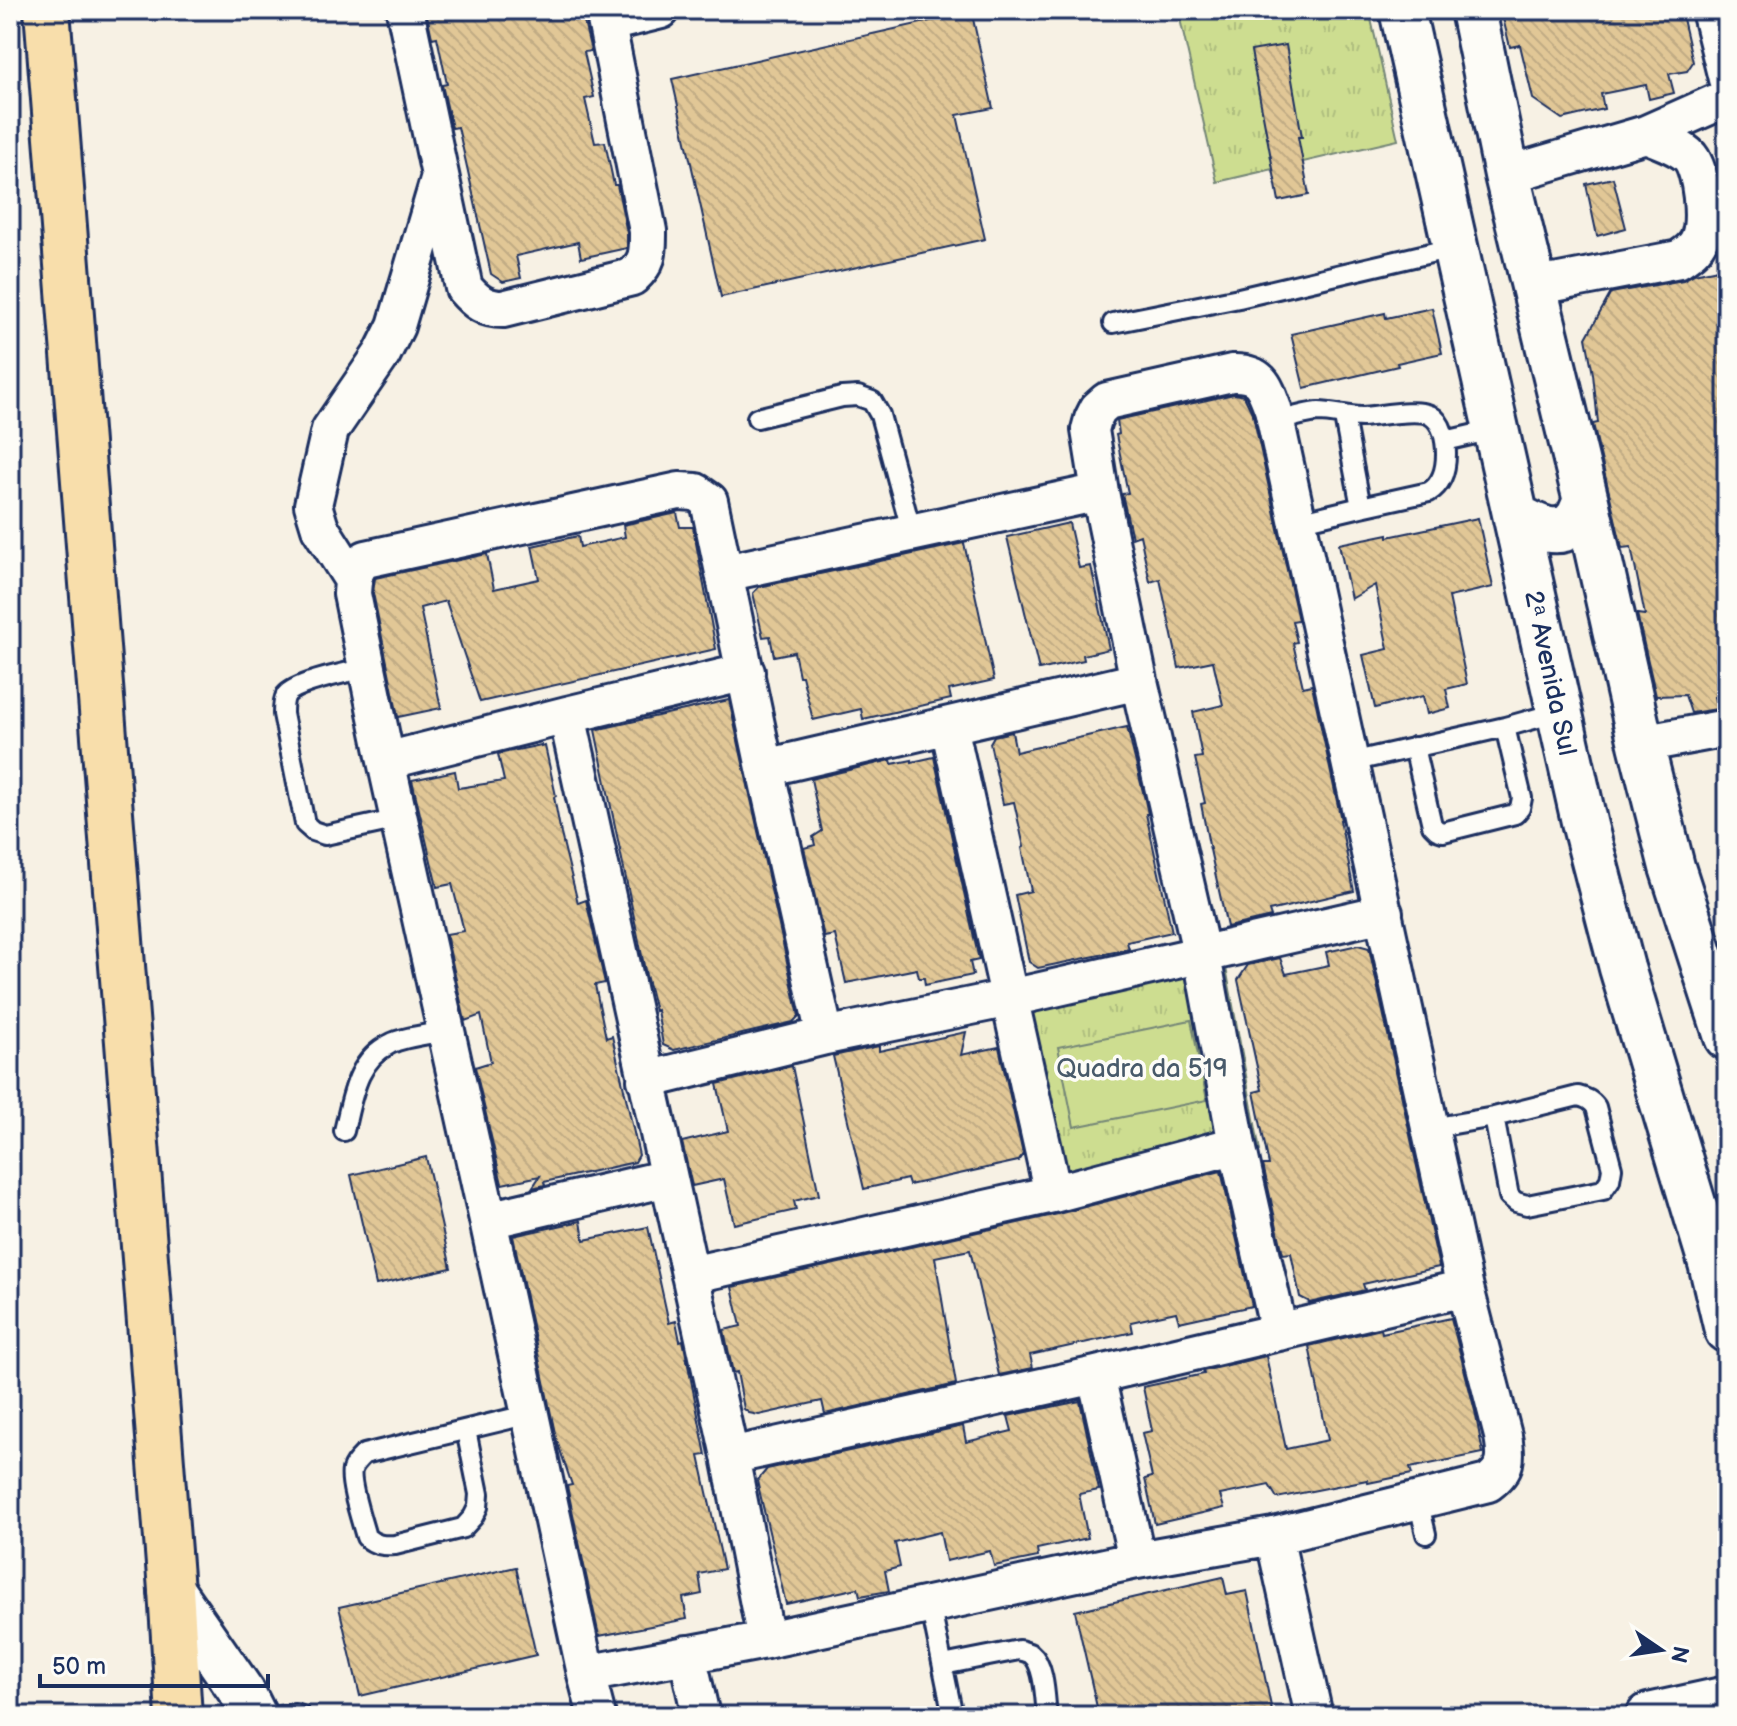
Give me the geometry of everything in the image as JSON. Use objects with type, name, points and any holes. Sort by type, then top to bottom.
[{"type":"highway","points":[[47,10],[179,1716]]},
{"type":"street","points":[[405,10],[464,288],[484,306],[503,309],[632,277],[643,266],[648,253],[648,231],[606,16],[661,10]]},
{"type":"street","name":"2ᵃ Avenida Sul","points":[[1402,10],[1585,826],[1622,968],[1711,1263],[1727,1330]]},
{"type":"street","points":[[1473,10],[1507,175],[1641,744],[1672,867],[1727,1037]]},
{"type":"street","points":[[1717,24],[1727,79]]},
{"type":"street","points":[[1507,175],[1646,134],[1727,98]]},
{"type":"street","points":[[1533,287],[1679,259],[1693,250],[1700,237],[1703,217],[1697,170],[1689,156],[1646,134]]},
{"type":"street","points":[[353,580],[320,528],[313,505],[330,430],[382,354],[396,326],[441,175]]},
{"type":"street","points":[[586,1674],[766,1640],[1137,1560],[1274,1536],[1422,1517],[1488,1483],[1504,1465],[1505,1444],[1465,1288],[1276,422],[1267,391],[1260,380],[1246,372],[1107,401],[1098,409],[1090,430],[1139,681],[1202,956],[1237,1145],[1279,1332]]},
{"type":"street","points":[[597,1716],[386,761],[352,594],[359,563],[679,491],[696,492],[709,501],[825,1036]]},
{"type":"street","points":[[725,573],[1100,492]]},
{"type":"street","points":[[1516,516],[1550,531],[1563,529],[1575,522],[1586,501]]},
{"type":"street","points":[[386,761],[746,672]]},
{"type":"street","points":[[765,768],[1139,681]]},
{"type":"street","points":[[567,715],[730,1456],[766,1640]]},
{"type":"street","points":[[949,726],[1053,1194]]},
{"type":"street","points":[[1641,744],[1727,728]]},
{"type":"street","points":[[646,1080],[825,1036],[1202,956],[1384,913]]},
{"type":"street","points":[[690,1275],[1053,1194],[1237,1145]]},
{"type":"street","points":[[488,1220],[668,1178]]},
{"type":"street","points":[[730,1456],[1096,1375],[1465,1288]]},
{"type":"street","points":[[1096,1375],[1137,1560]]},
{"type":"street","points":[[1274,1536],[1314,1716]]},
{"type":"street","points":[[171,1590],[243,1694],[254,1716]]},
{"type":"street","points":[[687,1654],[701,1716]]},
{"type":"street","points":[[1649,1716],[1727,1699]]},
{"type":"lane","points":[[1113,323],[1239,298],[1456,247]]},
{"type":"lane","points":[[757,418],[842,397],[858,396],[872,401],[880,415],[912,533]]},
{"type":"lane","points":[[1276,422],[1318,412],[1344,417],[1418,413],[1430,416],[1441,426],[1445,441],[1443,475],[1437,487],[1429,492],[1298,522]]},
{"type":"lane","points":[[1344,417],[1361,507]]},
{"type":"lane","points":[[1445,441],[1497,429]]},
{"type":"lane","points":[[367,668],[299,685],[287,694],[283,703],[305,824],[325,835],[399,819]]},
{"type":"lane","points":[[1351,762],[1559,712]]},
{"type":"lane","points":[[1414,747],[1432,825],[1443,832],[1515,814],[1520,808],[1522,798],[1505,727]]},
{"type":"lane","points":[[344,1131],[355,1084],[370,1059],[391,1043],[446,1031]]},
{"type":"lane","points":[[1431,1128],[1494,1117],[1578,1096],[1592,1101],[1596,1107],[1612,1168],[1610,1180],[1603,1190],[1527,1205],[1516,1202],[1509,1196],[1494,1117]]},
{"type":"lane","points":[[466,1430],[479,1494],[478,1507],[463,1528],[395,1545],[373,1543],[366,1537],[352,1479],[352,1469],[364,1454],[530,1414]]},
{"type":"lane","points":[[930,1604],[953,1716]]},
{"type":"lane","points":[[943,1665],[1019,1650],[1030,1654],[1041,1671],[1047,1716]]},
{"type":"lane","points":[[279,1716],[301,1716]]},
{"type":"green space","points":[[1178,10],[1369,10],[1398,140],[1217,182]]},
{"type":"green space","name":"Quadra da 519","points":[[1222,946],[1260,1151],[1068,1194],[1021,987]]},
{"type":"green space","points":[[1191,1020],[1207,1100],[1074,1127],[1058,1047]]},
{"type":"building","points":[[426,10],[581,10],[591,51],[584,52],[594,97],[585,99],[595,143],[605,142],[627,233],[627,248],[581,258],[578,242],[516,256],[521,278],[503,282],[491,274],[458,127],[452,128],[442,85],[447,84],[437,37],[432,38]]},
{"type":"building","points":[[971,10],[993,108],[957,115],[985,239],[721,297],[672,79],[935,20],[935,16]]},
{"type":"building","points":[[1501,10],[1681,10],[1693,62],[1687,71],[1669,74],[1674,93],[1649,99],[1646,85],[1601,94],[1604,109],[1562,119],[1533,99],[1520,45],[1510,47]]},
{"type":"building","points":[[1286,45],[1309,195],[1279,201],[1251,51]]},
{"type":"building","points":[[1613,178],[1626,228],[1597,236],[1586,184]]},
{"type":"building","points":[[1727,267],[1727,695],[1714,697],[1717,709],[1691,713],[1685,695],[1656,696],[1637,614],[1645,615],[1631,547],[1622,548],[1593,424],[1598,423],[1586,338],[1611,293],[1683,280],[1694,274]]},
{"type":"building","points":[[1432,308],[1442,353],[1304,388],[1291,334],[1385,313],[1386,318]]},
{"type":"building","points":[[1234,394],[1244,396],[1253,415],[1298,620],[1292,621],[1297,642],[1293,643],[1303,687],[1312,685],[1354,891],[1269,911],[1271,917],[1227,927],[1201,804],[1205,803],[1195,758],[1202,757],[1193,712],[1223,705],[1213,661],[1179,668],[1160,579],[1150,582],[1140,535],[1132,538],[1122,494],[1128,493],[1116,435],[1119,434],[1117,420]]},
{"type":"building","points":[[677,513],[680,527],[693,527],[716,649],[480,702],[446,601],[420,608],[441,708],[398,717],[373,593],[375,578],[487,554],[494,589],[539,579],[532,546],[578,536],[580,547],[625,537],[623,525]]},
{"type":"building","points":[[1478,518],[1493,587],[1449,597],[1467,684],[1446,689],[1450,708],[1427,714],[1423,696],[1375,708],[1363,655],[1388,649],[1375,585],[1351,599],[1339,544]]},
{"type":"building","points":[[1069,523],[1079,568],[1091,566],[1109,649],[1083,655],[1084,660],[1039,670],[1007,537]]},
{"type":"building","points":[[964,543],[994,680],[949,690],[951,699],[863,719],[861,709],[813,720],[794,652],[774,656],[770,636],[763,637],[753,593],[759,587]]},
{"type":"building","points":[[729,700],[799,1016],[793,1022],[674,1050],[663,1045],[595,730]]},
{"type":"building","points":[[1127,727],[1172,932],[1127,942],[1129,949],[1038,968],[1029,962],[1015,895],[1031,891],[1024,847],[1014,802],[1003,804],[990,743],[994,736],[1012,732],[1016,752]]},
{"type":"building","points":[[545,746],[561,834],[578,903],[586,900],[605,983],[595,985],[606,1038],[612,1036],[639,1155],[635,1162],[544,1182],[545,1185],[532,1188],[540,1176],[502,1184],[475,1067],[491,1062],[481,1015],[465,1021],[446,934],[464,931],[452,884],[437,887],[412,780],[455,771],[458,788],[504,781],[498,754]]},
{"type":"building","points":[[934,757],[979,960],[970,962],[973,975],[925,985],[917,969],[846,983],[835,935],[824,937],[804,848],[815,845],[813,837],[822,831],[811,779],[891,760],[892,764]]},
{"type":"building","points":[[1358,945],[1369,948],[1439,1267],[1363,1284],[1365,1290],[1309,1303],[1300,1297],[1291,1253],[1283,1254],[1263,1165],[1269,1165],[1254,1092],[1262,1090],[1238,980],[1248,965],[1280,958],[1286,974],[1329,965],[1326,952]]},
{"type":"building","points":[[966,1032],[961,1055],[999,1047],[1023,1154],[1018,1161],[909,1185],[907,1179],[864,1189],[833,1056],[879,1046],[879,1051]]},
{"type":"building","points":[[792,1066],[819,1195],[794,1201],[796,1210],[734,1224],[724,1179],[692,1186],[682,1142],[728,1131],[717,1084]]},
{"type":"building","points":[[426,1157],[451,1268],[376,1285],[351,1175]]},
{"type":"building","points":[[1221,1171],[1252,1306],[1179,1322],[1176,1312],[1131,1322],[1133,1332],[1030,1355],[1033,1368],[999,1375],[970,1250],[935,1257],[956,1384],[825,1414],[822,1401],[759,1415],[744,1409],[724,1330],[741,1326],[732,1287],[1058,1214]]},
{"type":"building","points":[[581,1221],[584,1240],[648,1227],[669,1323],[676,1321],[680,1341],[683,1340],[706,1455],[699,1456],[724,1569],[699,1574],[702,1594],[683,1598],[687,1619],[599,1636],[567,1486],[572,1485],[556,1438],[513,1236]]},
{"type":"building","points":[[1451,1318],[1483,1453],[1410,1468],[1412,1474],[1277,1498],[1269,1485],[1220,1495],[1224,1508],[1155,1524],[1145,1479],[1152,1477],[1142,1433],[1152,1431],[1143,1387],[1266,1356],[1286,1449],[1328,1440],[1309,1346],[1381,1329],[1382,1333]]},
{"type":"building","points":[[1080,1401],[1099,1490],[1079,1494],[1088,1538],[1037,1549],[1038,1557],[994,1566],[990,1551],[946,1561],[940,1532],[895,1543],[900,1567],[885,1571],[889,1591],[860,1596],[858,1588],[786,1604],[757,1481],[767,1469],[963,1426],[966,1442],[1012,1431],[1008,1416]]},
{"type":"building","points":[[516,1567],[536,1655],[360,1696],[339,1607]]},
{"type":"building","points":[[1223,1577],[1227,1595],[1247,1591],[1273,1716],[1099,1716],[1075,1611]]}]
